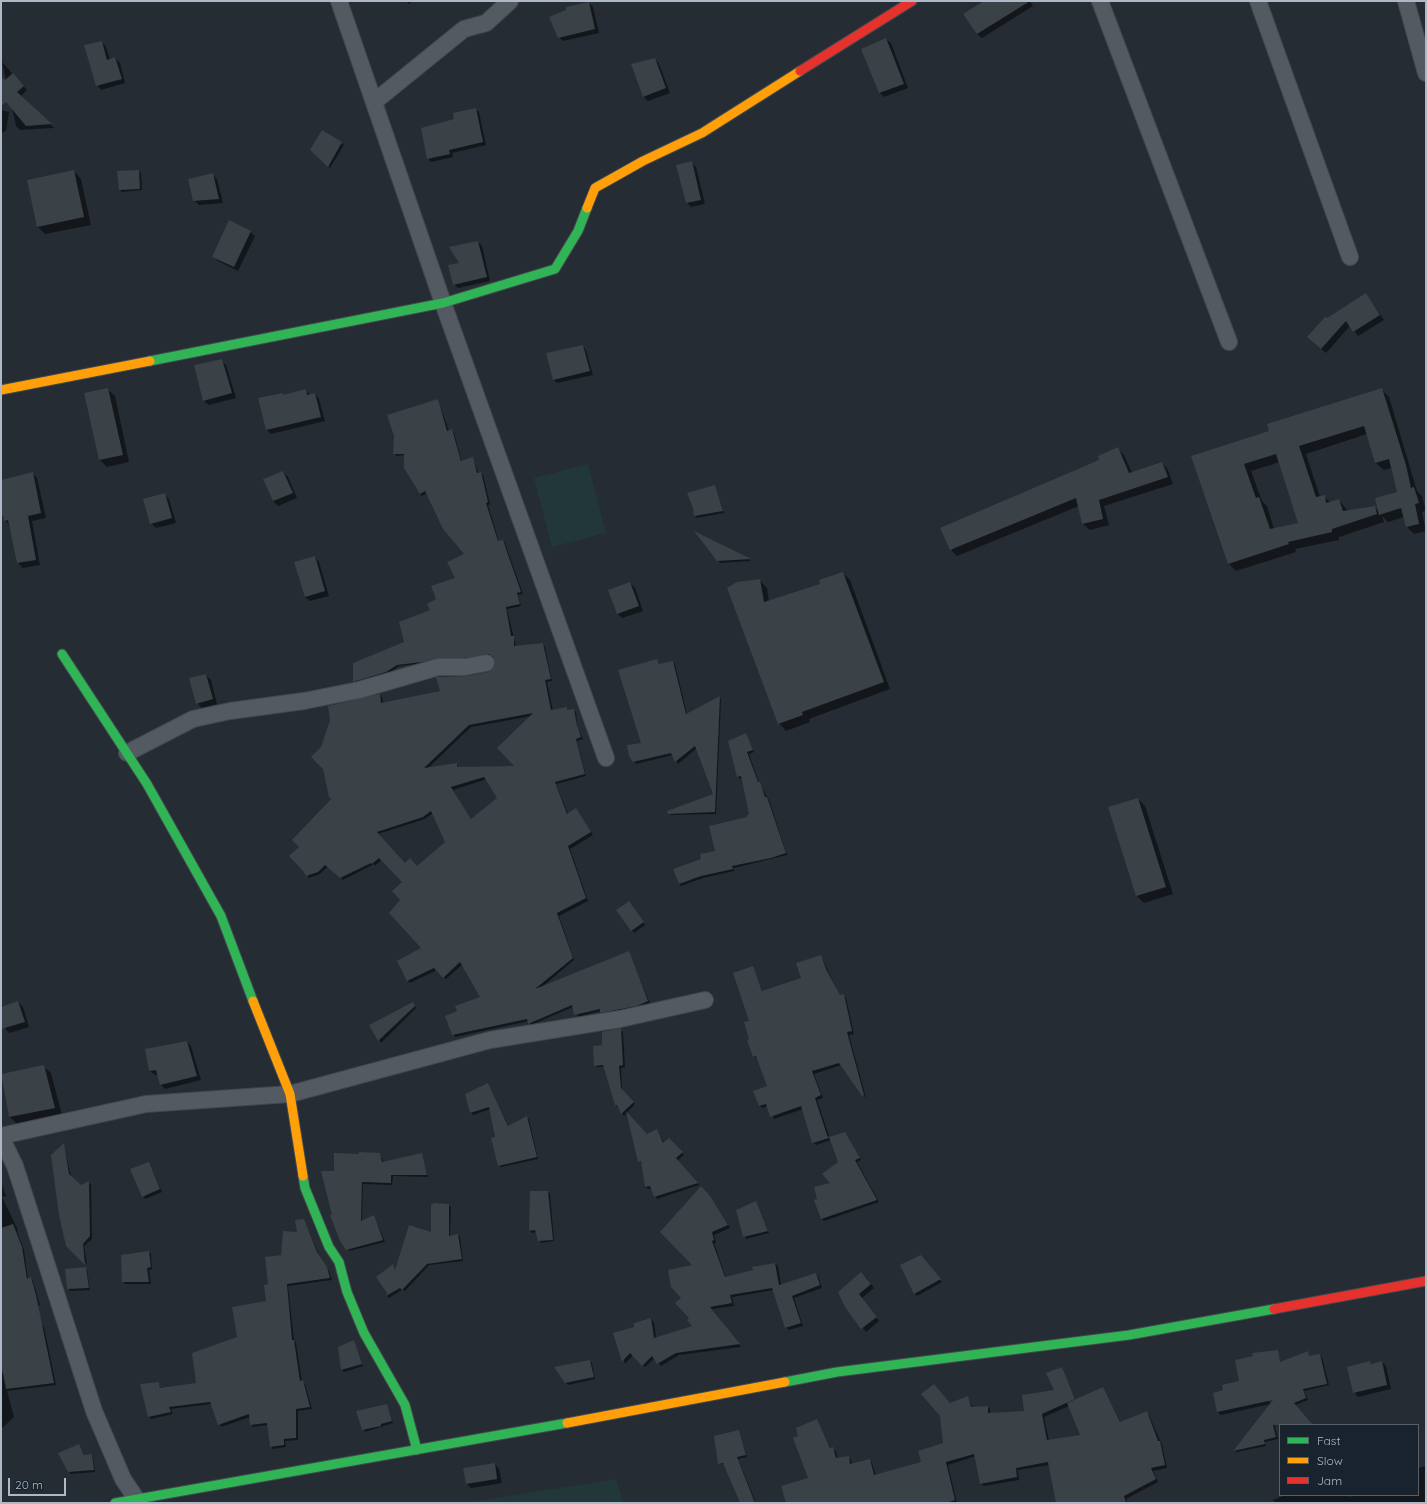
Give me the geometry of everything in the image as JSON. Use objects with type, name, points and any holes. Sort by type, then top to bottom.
[{"type":"street","points":[[339,1],[443,303],[606,758]]},
{"type":"street","points":[[374,102],[464,29],[486,23],[510,1]]},
{"type":"street","points":[[1,390],[443,303],[555,269],[578,231],[595,188],[642,161],[702,133],[912,1]]},
{"type":"street","points":[[1100,1],[1229,342]]},
{"type":"street","points":[[1258,1],[1350,256]]},
{"type":"street","points":[[1406,1],[1426,73]]},
{"type":"street","points":[[62,654],[147,784],[221,916],[258,1016],[290,1094],[305,1188],[329,1247],[339,1262],[347,1292],[364,1333],[405,1405],[417,1450]]},
{"type":"street","points":[[127,753],[193,719],[230,711],[304,701],[359,690],[438,667],[465,667],[486,663]]},
{"type":"street","points":[[138,1501],[123,1480],[94,1411],[15,1166],[1,1137],[146,1104],[290,1094],[490,1040],[620,1019],[705,1000]]},
{"type":"street","points":[[115,1503],[138,1501],[683,1403],[837,1372],[1128,1335],[1426,1281]]},
{"type":"green space","points":[[588,464],[606,533],[552,547],[534,478]]},
{"type":"green space","points":[[616,1479],[624,1503],[463,1503]]},
{"type":"building","points":[[984,1],[1030,1],[977,34],[963,14]]},
{"type":"building","points":[[589,2],[595,29],[558,38],[549,17],[566,10],[566,7]]},
{"type":"building","points":[[886,38],[904,84],[879,93],[861,49]]},
{"type":"building","points":[[102,41],[107,60],[115,57],[122,79],[96,86],[84,45]]},
{"type":"building","points":[[655,58],[666,88],[643,97],[631,64]]},
{"type":"building","points":[[13,73],[24,86],[17,92],[52,124],[26,126],[6,102],[1,106],[1,77],[5,80]]},
{"type":"building","points":[[476,108],[483,142],[449,150],[450,154],[427,159],[421,128],[454,119],[453,113]]},
{"type":"building","points":[[322,130],[342,142],[328,167],[310,150]]},
{"type":"building","points":[[692,161],[701,200],[686,203],[676,165]]},
{"type":"building","points":[[74,170],[84,217],[37,227],[27,180]]},
{"type":"building","points":[[139,170],[140,189],[119,190],[117,171]]},
{"type":"building","points":[[213,173],[219,199],[193,201],[188,179]]},
{"type":"building","points":[[229,220],[251,231],[234,267],[212,257]]},
{"type":"building","points":[[478,241],[487,277],[453,285],[448,265],[459,263],[449,247]]},
{"type":"building","points":[[1366,293],[1380,315],[1353,332],[1346,321],[1321,349],[1307,337],[1325,317],[1327,318]]},
{"type":"building","points":[[583,345],[590,371],[553,380],[546,353]]},
{"type":"building","points":[[222,359],[232,393],[203,401],[194,365]]},
{"type":"building","points":[[108,388],[123,455],[99,460],[84,393]]},
{"type":"building","points":[[1382,388],[1406,465],[1411,488],[1414,487],[1419,503],[1415,504],[1419,524],[1406,527],[1401,508],[1379,515],[1375,498],[1397,492],[1389,459],[1375,463],[1364,426],[1299,446],[1316,497],[1325,495],[1326,503],[1339,499],[1343,511],[1375,506],[1377,514],[1332,529],[1332,532],[1288,542],[1289,544],[1228,564],[1191,456],[1269,431],[1267,424]],"holes":[[[1276,454],[1298,523],[1270,529],[1259,497],[1256,498],[1244,464]]]},
{"type":"building","points":[[306,389],[307,395],[315,393],[321,417],[266,430],[258,398],[283,393],[283,395]]},
{"type":"building","points":[[438,399],[447,431],[452,429],[461,461],[473,457],[477,473],[481,472],[488,502],[486,503],[498,541],[503,540],[521,592],[517,593],[520,604],[506,607],[511,636],[514,636],[514,646],[543,643],[551,679],[545,680],[551,710],[567,707],[567,710],[574,709],[581,737],[576,739],[585,774],[555,782],[567,814],[576,808],[591,832],[568,846],[586,898],[557,913],[573,958],[535,989],[629,951],[648,1001],[637,1006],[600,1013],[600,1009],[574,1015],[572,1005],[528,1024],[527,1019],[452,1035],[445,1016],[457,1011],[455,1006],[480,997],[460,962],[443,978],[434,968],[407,981],[397,961],[421,948],[389,913],[400,900],[392,891],[402,882],[379,858],[372,864],[371,863],[340,878],[325,865],[318,872],[306,876],[289,856],[299,847],[292,840],[331,799],[329,797],[323,769],[311,757],[321,747],[330,720],[328,706],[380,694],[381,703],[440,691],[436,677],[467,676],[488,672],[495,666],[493,657],[489,654],[464,658],[438,658],[422,662],[397,665],[386,672],[353,682],[353,663],[404,642],[399,622],[430,610],[427,604],[436,599],[431,586],[455,578],[447,562],[464,554],[443,529],[425,491],[420,494],[404,468],[404,454],[393,454],[394,436],[387,415]],"holes":[[[533,713],[497,748],[514,766],[457,767],[457,763],[424,768],[469,725]],[[484,777],[497,798],[471,819],[451,787]],[[431,811],[445,842],[417,866],[410,858],[405,863],[377,832],[423,817]]]},
{"type":"building","points":[[1118,447],[1129,473],[1162,462],[1168,477],[1099,500],[1103,519],[1082,524],[1076,498],[950,550],[940,528],[1099,460],[1098,456]]},
{"type":"building","points":[[283,471],[293,493],[273,501],[263,479]]},
{"type":"building","points":[[33,472],[41,513],[28,516],[36,560],[17,563],[8,520],[4,521],[3,516],[1,516],[1,480]]},
{"type":"building","points":[[715,485],[723,511],[694,516],[693,508],[687,493]]},
{"type":"building","points":[[165,493],[172,518],[150,524],[143,499]]},
{"type":"building","points":[[694,531],[751,559],[717,561]]},
{"type":"building","points":[[315,556],[325,591],[305,597],[294,562]]},
{"type":"building","points":[[843,572],[884,682],[802,712],[803,715],[778,724],[727,588],[737,582],[760,579],[764,602],[820,584],[819,580]]},
{"type":"building","points":[[630,582],[639,606],[617,614],[608,590]]},
{"type":"building","points":[[657,659],[659,664],[673,661],[686,714],[720,696],[715,812],[668,814],[667,811],[713,794],[695,746],[675,762],[671,753],[633,762],[629,756],[627,745],[641,743],[618,670]]},
{"type":"building","points":[[206,674],[213,699],[196,704],[189,678]]},
{"type":"building","points":[[746,733],[753,750],[747,752],[758,782],[760,782],[765,797],[767,797],[786,853],[771,858],[732,866],[733,869],[701,876],[679,884],[673,869],[701,859],[700,854],[715,851],[709,826],[747,817],[749,814],[741,776],[737,777],[728,741]]},
{"type":"building","points":[[1138,798],[1166,887],[1136,896],[1108,807]]},
{"type":"building","points":[[629,901],[644,922],[631,931],[616,910]]},
{"type":"building","points":[[821,955],[826,969],[840,995],[844,994],[852,1031],[847,1032],[864,1095],[862,1096],[839,1063],[812,1071],[821,1095],[815,1098],[828,1138],[812,1143],[801,1106],[770,1117],[766,1104],[759,1106],[753,1091],[767,1086],[756,1056],[753,1057],[747,1040],[749,1039],[744,1022],[749,1021],[733,973],[753,966],[762,991],[801,978],[796,963]]},
{"type":"building","points":[[18,1001],[25,1022],[1,1029],[1,1007]]},
{"type":"building","points":[[413,1002],[415,1006],[378,1041],[369,1025]]},
{"type":"building","points":[[621,1028],[623,1065],[619,1066],[621,1088],[634,1102],[621,1114],[617,1105],[615,1105],[603,1065],[594,1066],[593,1046],[602,1045],[602,1032]]},
{"type":"building","points":[[187,1041],[197,1076],[160,1085],[156,1070],[149,1071],[145,1049]]},
{"type":"building","points":[[44,1065],[55,1108],[9,1117],[1,1074]]},
{"type":"building","points":[[488,1083],[508,1126],[527,1116],[537,1157],[498,1166],[491,1138],[495,1137],[489,1107],[470,1113],[465,1094]]},
{"type":"building","points":[[626,1111],[647,1134],[657,1129],[663,1143],[669,1138],[683,1152],[676,1158],[698,1183],[654,1197],[650,1186],[645,1187],[641,1161],[638,1162]]},
{"type":"building","points":[[845,1132],[860,1158],[855,1160],[877,1200],[821,1219],[814,1200],[817,1199],[814,1187],[830,1183],[822,1174],[838,1162],[829,1137]]},
{"type":"building","points":[[64,1143],[69,1174],[81,1185],[89,1181],[90,1236],[83,1244],[85,1265],[66,1246],[59,1215],[51,1155]]},
{"type":"building","points":[[359,1152],[380,1153],[382,1162],[422,1153],[427,1175],[391,1175],[391,1183],[362,1182],[361,1221],[374,1215],[383,1240],[346,1250],[340,1241],[330,1215],[332,1215],[321,1171],[334,1171],[334,1153],[359,1154]]},
{"type":"building","points":[[149,1162],[160,1189],[142,1197],[130,1169]]},
{"type":"building","points":[[701,1186],[710,1196],[728,1225],[712,1232],[714,1240],[712,1241],[725,1277],[753,1270],[752,1267],[775,1263],[779,1285],[816,1273],[820,1285],[792,1296],[801,1323],[785,1328],[772,1288],[730,1295],[732,1303],[710,1307],[740,1344],[676,1353],[657,1364],[652,1356],[642,1366],[630,1353],[622,1362],[613,1333],[634,1327],[634,1323],[651,1318],[654,1338],[692,1326],[687,1320],[689,1318],[675,1303],[681,1298],[671,1287],[668,1270],[692,1265],[660,1232]]},
{"type":"building","points":[[530,1191],[548,1191],[553,1240],[538,1241],[535,1230],[529,1231]]},
{"type":"building","points":[[756,1201],[768,1231],[743,1237],[736,1210]]},
{"type":"building","points":[[434,1203],[449,1204],[449,1236],[458,1234],[462,1259],[427,1264],[402,1290],[400,1288],[386,1296],[387,1293],[376,1277],[393,1264],[395,1270],[409,1225],[431,1232],[431,1205]]},
{"type":"building","points":[[304,1219],[317,1252],[327,1267],[330,1278],[287,1284],[292,1340],[294,1340],[300,1381],[303,1380],[310,1407],[296,1409],[296,1438],[284,1439],[284,1445],[270,1447],[267,1423],[250,1425],[249,1414],[218,1425],[210,1402],[169,1407],[171,1412],[148,1417],[140,1384],[159,1382],[160,1388],[196,1383],[192,1353],[237,1337],[232,1307],[266,1301],[264,1285],[268,1284],[265,1257],[281,1255],[283,1231],[297,1232],[295,1220]]},
{"type":"building","points":[[13,1224],[22,1247],[27,1279],[31,1277],[36,1295],[54,1383],[6,1389],[1,1363],[1,1228]]},
{"type":"building","points":[[149,1251],[151,1267],[147,1268],[149,1282],[122,1282],[121,1255]]},
{"type":"building","points":[[921,1255],[941,1279],[914,1294],[900,1265]]},
{"type":"building","points":[[86,1267],[89,1288],[67,1289],[65,1269]]},
{"type":"building","points":[[861,1272],[871,1284],[859,1294],[877,1317],[861,1329],[845,1307],[838,1292]]},
{"type":"building","points":[[354,1340],[362,1364],[341,1370],[338,1347]]},
{"type":"building","points":[[1278,1350],[1280,1362],[1308,1351],[1309,1356],[1320,1354],[1327,1384],[1303,1389],[1306,1398],[1294,1403],[1312,1424],[1273,1425],[1276,1437],[1264,1440],[1265,1444],[1233,1451],[1273,1400],[1217,1412],[1213,1393],[1223,1390],[1222,1385],[1239,1381],[1235,1360],[1253,1356],[1252,1353]]},
{"type":"building","points":[[590,1360],[594,1377],[565,1383],[554,1367]]},
{"type":"building","points":[[1370,1361],[1371,1364],[1382,1361],[1387,1385],[1353,1393],[1347,1367]]},
{"type":"building","points":[[1062,1367],[1075,1399],[1042,1414],[1047,1440],[1080,1435],[1067,1403],[1103,1387],[1120,1422],[1147,1411],[1158,1441],[1160,1441],[1165,1465],[1151,1468],[1156,1479],[1124,1496],[1126,1503],[1056,1503],[1048,1462],[1016,1468],[1017,1477],[980,1484],[974,1454],[946,1462],[955,1500],[946,1503],[786,1503],[781,1486],[808,1478],[793,1438],[798,1436],[796,1428],[817,1419],[830,1448],[833,1447],[836,1458],[849,1456],[850,1464],[870,1459],[874,1475],[921,1462],[918,1451],[943,1443],[940,1416],[921,1394],[934,1384],[950,1403],[968,1396],[971,1407],[988,1406],[988,1413],[1024,1411],[1022,1395],[1054,1390],[1046,1373]]},
{"type":"building","points":[[387,1404],[392,1421],[381,1424],[381,1426],[362,1430],[356,1411]]},
{"type":"building","points":[[739,1430],[746,1455],[737,1457],[755,1503],[740,1503],[723,1463],[718,1464],[714,1436]]},
{"type":"building","points":[[79,1444],[84,1455],[92,1454],[94,1470],[68,1472],[58,1453]]},
{"type":"building","points":[[495,1463],[497,1479],[466,1484],[463,1468]]},
{"type":"traffic: fast","points":[[150,361],[443,303],[555,269],[578,231],[587,208]]},
{"type":"traffic: fast","points":[[62,654],[147,784],[221,916],[253,1001]]},
{"type":"traffic: fast","points":[[303,1176],[305,1188],[329,1247],[339,1262],[347,1292],[364,1333],[405,1405],[417,1450]]},
{"type":"traffic: fast","points":[[785,1382],[837,1372],[1129,1335],[1274,1309]]},
{"type":"traffic: fast","points":[[115,1503],[567,1423]]},
{"type":"traffic: slow","points":[[587,208],[595,188],[643,161],[702,133],[800,71]]},
{"type":"traffic: slow","points":[[1,390],[150,361]]},
{"type":"traffic: slow","points":[[253,1001],[290,1094],[303,1176]]},
{"type":"traffic: slow","points":[[567,1423],[785,1382]]},
{"type":"traffic: jam","points":[[800,71],[912,1]]},
{"type":"traffic: jam","points":[[1274,1309],[1426,1281]]}]
